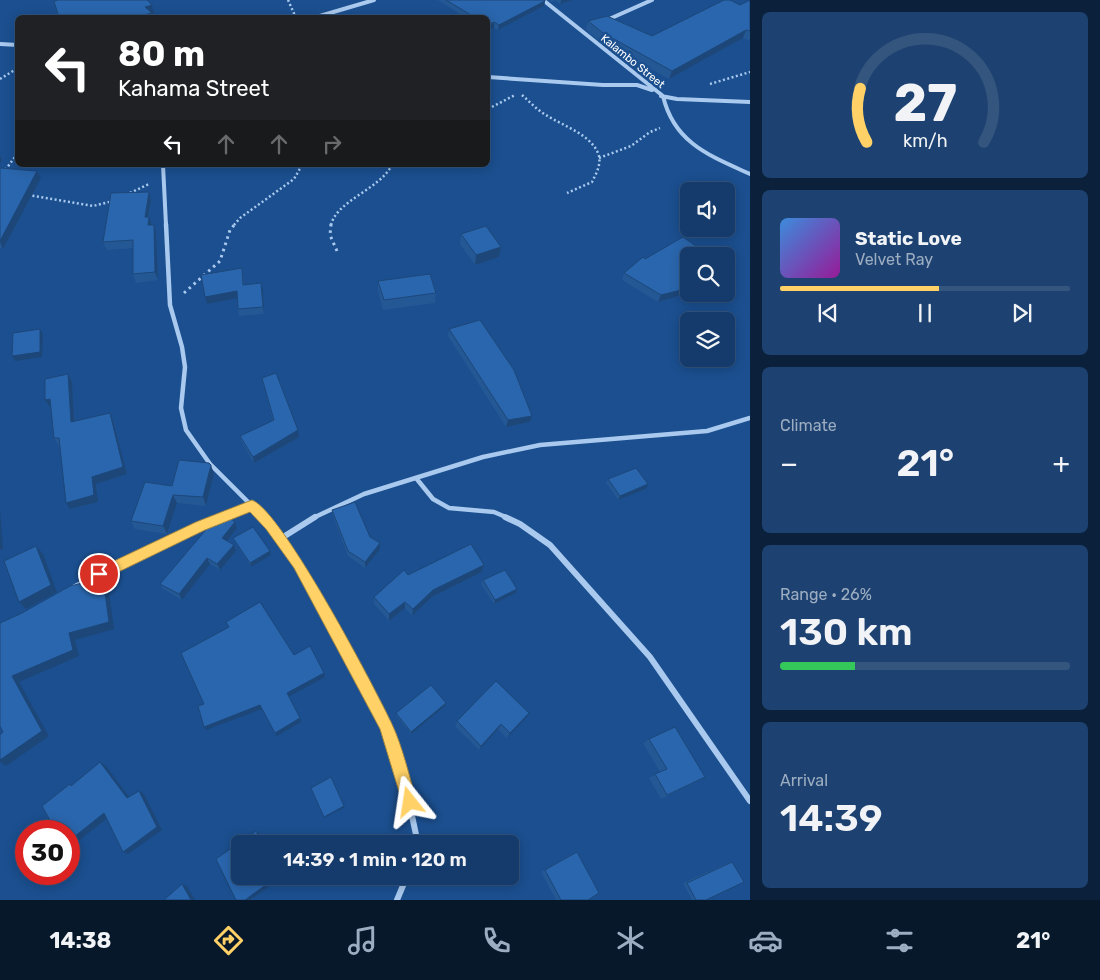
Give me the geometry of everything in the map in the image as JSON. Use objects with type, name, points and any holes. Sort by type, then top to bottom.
[{"type":"street","points":[[323,15],[374,0]]},
{"type":"street","name":"Kalambo Street","points":[[543,0],[663,96],[665,109],[672,123],[701,151],[750,174]]},
{"type":"street","points":[[602,21],[652,0]]},
{"type":"street","points":[[579,28],[587,25]]},
{"type":"street","points":[[0,44],[15,45]]},
{"type":"street","points":[[490,77],[603,85],[637,84],[663,96],[686,100],[712,99],[750,102]]},
{"type":"street","points":[[163,167],[170,305],[182,346],[185,367],[181,408],[186,430],[210,464],[252,506],[298,564],[386,726],[405,783],[416,835]]},
{"type":"street","points":[[280,539],[320,514],[364,494],[483,457],[540,446],[707,431],[750,418]]},
{"type":"street","points":[[416,478],[434,499],[449,508],[494,512],[520,524],[550,545],[650,657],[750,801]]},
{"type":"street","points":[[68,590],[192,530],[252,506]]},
{"type":"street","points":[[397,900],[403,885]]},
{"type":"path","points":[[288,0],[295,15]]},
{"type":"path","points":[[0,79],[15,70]]},
{"type":"path","points":[[520,92],[550,118],[592,142],[599,153],[598,170],[592,182],[567,193]]},
{"type":"path","points":[[599,158],[624,150],[650,132],[672,123]]},
{"type":"path","points":[[0,177],[15,157]]},
{"type":"path","points":[[170,305],[220,261],[230,230],[240,218],[294,178],[301,167]]},
{"type":"path","points":[[338,251],[330,240],[333,220],[350,203],[381,180],[392,167]]},
{"type":"path","points":[[123,196],[148,186],[162,172]]},
{"type":"path","points":[[19,194],[93,206],[116,199]]},
{"type":"building","points":[[147,0],[152,5],[145,7],[152,13],[143,15],[58,15],[54,1]]},
{"type":"building","points":[[446,0],[545,0],[499,25],[494,22],[490,24],[490,15],[471,15]]},
{"type":"building","points":[[724,0],[730,0],[740,5],[750,0],[750,31],[746,30],[672,71],[603,33],[588,21],[607,16],[652,36]]},
{"type":"building","points":[[0,168],[37,171],[0,241]]},
{"type":"building","points":[[149,192],[145,217],[149,217],[148,225],[154,225],[155,272],[133,274],[133,240],[103,242],[111,193]]},
{"type":"building","points":[[486,226],[501,247],[476,255],[461,234]]},
{"type":"building","points":[[683,237],[697,247],[680,247],[680,290],[661,295],[624,273],[643,257],[645,259]]},
{"type":"building","points":[[242,268],[243,285],[261,283],[263,307],[238,309],[237,291],[205,297],[201,275]]},
{"type":"building","points":[[430,274],[436,293],[384,300],[378,281]]},
{"type":"building","points":[[480,320],[514,370],[532,416],[508,420],[449,329]]},
{"type":"building","points":[[40,329],[40,352],[12,356],[13,333]]},
{"type":"building","points":[[276,373],[298,430],[253,457],[240,436],[274,420],[262,378]]},
{"type":"building","points":[[68,374],[71,422],[110,413],[123,467],[92,477],[94,495],[66,503],[59,438],[54,438],[50,399],[45,400],[45,379]]},
{"type":"building","points":[[179,460],[209,463],[211,465],[203,497],[173,495],[163,526],[131,521],[145,482],[172,486]]},
{"type":"building","points":[[636,468],[648,484],[620,496],[608,479]]},
{"type":"building","points":[[355,502],[370,537],[380,543],[365,562],[348,551],[332,510]]},
{"type":"building","points":[[225,514],[235,522],[222,538],[234,545],[217,564],[207,558],[179,594],[160,584],[215,519]]},
{"type":"building","points":[[253,527],[270,551],[250,563],[233,538]]},
{"type":"building","points":[[471,544],[484,565],[433,590],[413,609],[405,602],[389,614],[374,597],[404,570],[408,575]]},
{"type":"building","points":[[36,546],[51,585],[19,602],[4,561]]},
{"type":"building","points":[[505,570],[517,589],[495,600],[483,580]]},
{"type":"building","points":[[103,578],[109,622],[69,633],[73,650],[12,676],[42,731],[0,760],[0,735],[3,732],[0,726],[0,623],[70,586]]},
{"type":"building","points":[[260,602],[294,655],[310,646],[324,673],[287,693],[300,718],[275,733],[260,705],[204,727],[198,706],[204,704],[181,653],[229,627],[226,622]]},
{"type":"building","points":[[496,681],[529,713],[510,733],[501,724],[481,746],[457,721]]},
{"type":"building","points":[[431,685],[446,703],[411,732],[396,713]]},
{"type":"building","points":[[675,727],[705,777],[667,795],[655,774],[667,769],[649,739]]},
{"type":"building","points":[[100,762],[127,798],[139,791],[157,827],[123,852],[104,813],[80,832],[80,820],[50,820],[42,806],[70,784],[71,786]]},
{"type":"building","points":[[331,777],[344,806],[324,817],[311,788]]},
{"type":"building","points":[[256,831],[258,835],[250,835]]},
{"type":"building","points":[[231,848],[231,885],[266,885],[245,900],[236,900],[216,859]]},
{"type":"building","points":[[577,852],[599,893],[588,900],[561,900],[545,870]]},
{"type":"building","points":[[732,862],[744,882],[706,900],[696,900],[687,883]]},
{"type":"building","points":[[182,884],[191,900],[164,900]]},
{"type":"route","points":[[99,574],[200,526],[252,506],[270,525],[298,564],[346,656],[386,726],[410,802]]}]
